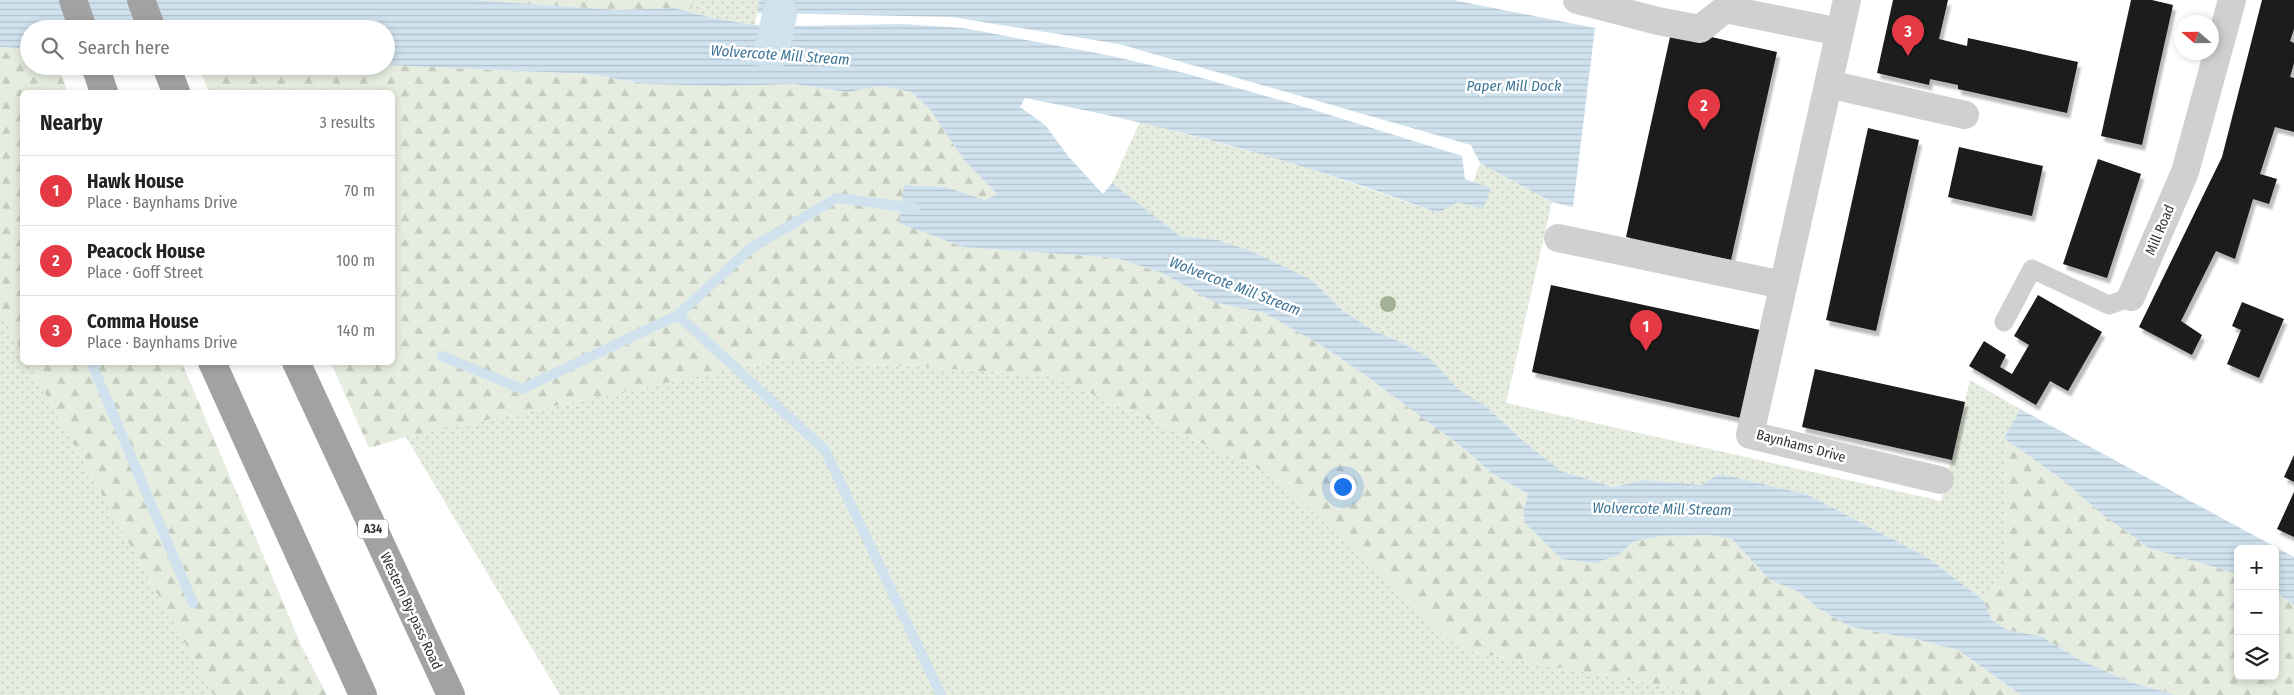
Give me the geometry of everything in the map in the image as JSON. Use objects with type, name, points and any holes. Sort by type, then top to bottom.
[{"type":"highway","points":[[73,0],[80,20]]},
{"type":"highway","points":[[141,0],[149,20]]},
{"type":"highway","points":[[98,75],[103,90]]},
{"type":"highway","points":[[169,75],[175,90]]},
{"type":"highway","points":[[213,365],[363,695]]},
{"type":"highway","name":"Western By-pass Road","points":[[297,365],[451,695]]},
{"type":"street","points":[[1577,0],[1658,21],[1700,29],[1726,4],[1840,32]]},
{"type":"street","name":"Baynhams Drive","points":[[1847,0],[1750,435],[1940,480]]},
{"type":"street","name":"Mill Road","points":[[2130,298],[2184,172],[2232,0]]},
{"type":"street","points":[[1828,84],[1965,115]]},
{"type":"street","points":[[1558,238],[1783,285]]},
{"type":"lane","name":"Mill Road","points":[[2004,322],[2032,268],[2109,305],[2130,298]]},
{"type":"green space","points":[[473,0],[693,0],[691,12],[675,8],[616,10]]},
{"type":"green space","points":[[693,0],[759,0],[755,25],[713,18],[691,12]]},
{"type":"green space","points":[[0,47],[20,48],[20,75],[61,75],[67,90],[20,90],[20,348],[0,312]]},
{"type":"green space","points":[[395,65],[588,74],[647,84],[722,86],[794,84],[848,92],[881,86],[911,92],[928,107],[964,160],[997,194],[985,200],[946,187],[904,185],[900,223],[963,247],[1117,258],[1162,273],[1214,302],[1264,313],[1321,345],[1365,375],[1466,450],[1491,473],[1528,494],[1523,512],[1618,555],[1635,541],[1663,536],[1708,535],[1732,539],[1770,579],[1797,591],[1821,610],[1851,627],[1920,640],[1958,650],[2021,695],[1696,695],[1685,690],[1461,650],[1274,476],[1052,376],[785,358],[406,437],[369,448],[332,365],[395,365],[395,90],[208,90],[202,75],[395,75]]},
{"type":"green space","points":[[1140,122],[1291,162],[1438,213],[1491,188],[1473,182],[1480,163],[1552,202],[1506,403],[1941,501],[1970,380],[2020,409],[2004,438],[2005,572],[1983,600],[1927,557],[1806,494],[1719,474],[1701,485],[1644,480],[1613,487],[1561,471],[1528,445],[1487,407],[1458,389],[1428,358],[1399,341],[1374,331],[1343,311],[1312,280],[1251,251],[1218,240],[1180,236],[1112,183]]},
{"type":"green space","points":[[0,312],[20,348],[20,365],[29,365],[214,695],[0,695]]},
{"type":"green space","points":[[785,358],[1052,376],[1274,476],[1461,650],[1685,690],[1696,695],[560,695],[406,437]]},
{"type":"green space","points":[[29,365],[183,365],[302,647],[327,695],[214,695]]},
{"type":"green space","points":[[2004,438],[2064,481],[2102,514],[2149,548],[2234,573],[2234,680],[2279,680],[2279,595],[2294,604],[2294,695],[2176,695],[2127,681],[2076,658],[2041,636],[2009,631],[1992,620],[1983,600],[2005,572]]},
{"type":"water","name":"Wolvercote Mill Stream","points":[[0,0],[473,0],[616,10],[675,8],[713,18],[755,25],[902,24],[963,28],[1112,56],[1184,73],[1301,106],[1462,156],[1465,179],[1491,188],[1483,209],[1458,202],[1438,213],[1337,177],[1234,146],[1130,120],[1025,98],[1020,107],[1045,125],[1069,157],[1103,194],[1112,183],[1180,236],[1218,240],[1251,251],[1312,280],[1343,311],[1374,331],[1399,341],[1429,358],[1458,389],[1487,407],[1528,445],[1561,471],[1613,487],[1644,480],[1701,485],[1719,474],[1806,494],[1927,557],[1983,600],[1992,620],[2009,631],[2041,636],[2076,658],[2127,681],[2176,695],[2021,695],[1958,650],[1920,640],[1851,627],[1821,610],[1797,591],[1770,580],[1732,539],[1708,535],[1663,536],[1635,541],[1618,555],[1595,563],[1562,559],[1525,523],[1523,512],[1528,494],[1491,473],[1466,450],[1365,375],[1321,345],[1264,313],[1214,302],[1162,273],[1117,258],[963,247],[899,223],[904,185],[946,187],[985,200],[997,194],[964,160],[928,107],[911,92],[881,86],[848,92],[794,84],[722,86],[647,84],[588,74],[395,65],[395,20],[20,20],[20,48],[0,47]]},
{"type":"water","name":"Paper Mill Dock","points":[[759,0],[1453,0],[1595,28],[1573,207],[1552,202],[1480,163],[1471,145],[1119,44],[952,17],[757,13]]},
{"type":"water","points":[[2020,409],[2272,545],[2234,545],[2234,573],[2149,548],[2102,514],[2064,481],[2004,438]]},
{"type":"water","points":[[2279,549],[2294,557],[2294,604],[2279,595]]},
{"type":"building","points":[[1893,0],[1948,0],[1939,39],[1967,46],[1968,38],[2078,62],[2067,113],[1958,89],[1958,85],[1930,79],[1929,85],[1877,73]]},
{"type":"building","points":[[2131,0],[2152,0],[2173,5],[2142,145],[2101,136]]},
{"type":"building","points":[[2262,0],[2294,0],[2294,29],[2290,41],[2294,43],[2294,63],[2290,77],[2294,78],[2294,132],[2275,127],[2260,174],[2277,179],[2269,204],[2253,199],[2235,259],[2216,251],[2181,321],[2202,335],[2192,355],[2139,327],[2222,157]]},
{"type":"building","points":[[1672,28],[1777,52],[1731,260],[1626,237]]},
{"type":"building","points":[[1868,128],[1919,140],[1876,331],[1826,320]]},
{"type":"building","points":[[1959,147],[2043,166],[2032,216],[1948,197]]},
{"type":"building","points":[[2098,159],[2141,174],[2107,278],[2063,264]]},
{"type":"building","points":[[1551,285],[1760,330],[1741,418],[1532,372]]},
{"type":"building","points":[[2038,295],[2102,332],[2068,391],[2050,381],[2036,405],[1969,366],[1984,341],[2006,355],[2000,367],[2012,374],[2029,345],[2014,336]]},
{"type":"building","points":[[2242,302],[2284,319],[2259,378],[2227,364],[2241,330],[2232,326]]},
{"type":"building","points":[[1815,369],[1965,402],[1952,460],[1802,427]]},
{"type":"building","points":[[2294,455],[2294,482],[2284,477]]},
{"type":"building","points":[[2294,492],[2294,537],[2277,529]]},
{"type":"waterway","name":"Wolvercote Mill Stream","points":[[771,53],[780,13]]},
{"type":"waterway","points":[[442,356],[522,389],[678,315],[751,248],[837,198],[915,208]]},
{"type":"waterway","points":[[678,315],[825,450],[941,695]]},
{"type":"waterway","points":[[92,365],[193,603]]},
{"type":"place","name":"Comma House","points":[[1908,56]]},
{"type":"place","name":"Peacock House","points":[[1704,130]]},
{"type":"place","name":"Hawk House","points":[[1646,351]]}]
